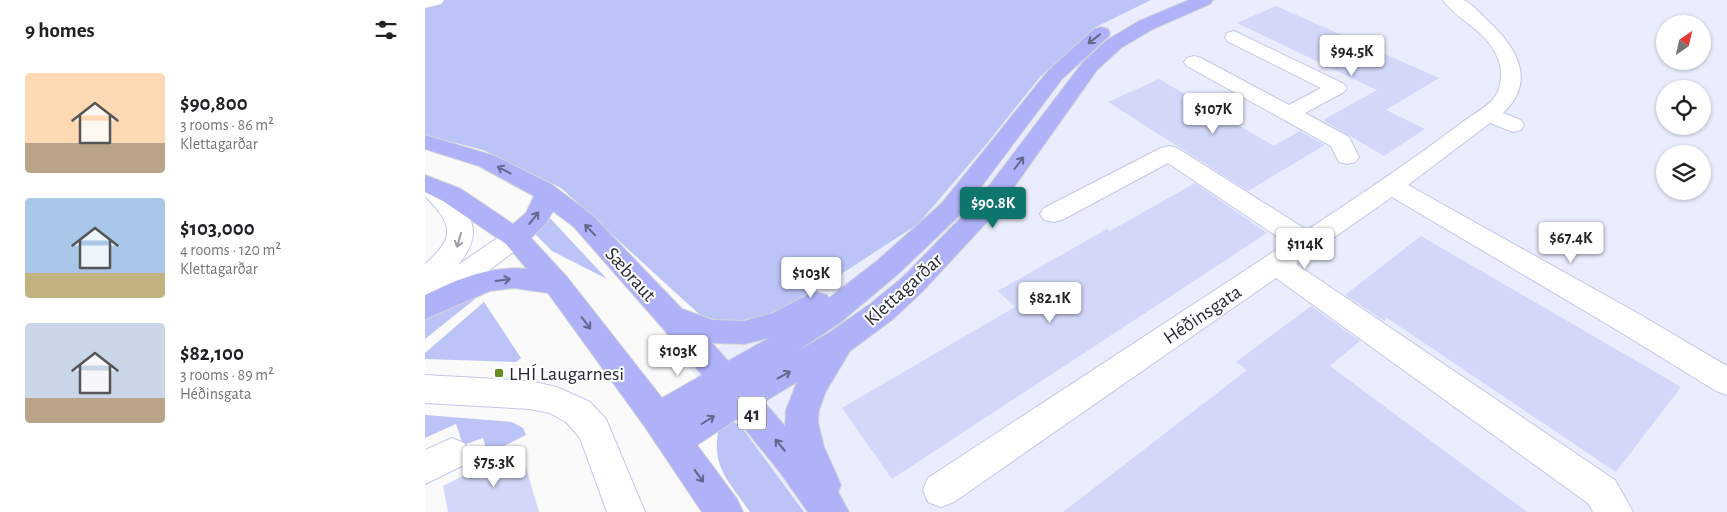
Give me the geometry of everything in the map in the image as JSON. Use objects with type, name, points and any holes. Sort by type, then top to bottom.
[{"type":"main road","name":"Klettagarðar","points":[[732,388],[776,348],[830,314],[862,290],[951,209],[1067,62],[1109,28],[1168,0]]},
{"type":"main road","name":"Klettagarðar","points":[[666,429],[732,388],[841,341],[894,300],[961,236],[988,205],[1079,80],[1103,54],[1146,24],[1204,0]]},
{"type":"main road","name":"Sæbraut","points":[[425,142],[487,161],[547,194],[586,225],[671,317],[732,388],[792,460],[832,512]]},
{"type":"main road","points":[[427,184],[452,195],[515,238],[557,284],[666,429],[725,512]]},
{"type":"main road","points":[[515,238],[537,217],[547,194]]},
{"type":"main road","points":[[671,317],[719,333],[759,329],[796,317],[875,261],[916,242]]},
{"type":"main road","points":[[425,308],[449,295],[481,283],[513,278],[557,284]]},
{"type":"main road","points":[[832,512],[803,434],[802,407],[809,390],[841,341]]},
{"type":"street","points":[[425,3],[435,0]]},
{"type":"street","name":"Héðinsgata","points":[[941,490],[1391,186],[1487,114],[1507,96],[1511,80],[1506,54],[1487,29],[1452,0]]},
{"type":"street","points":[[1234,37],[1337,88],[1289,113]]},
{"type":"street","points":[[1195,62],[1341,142],[1347,157]]},
{"type":"street","points":[[1487,114],[1513,126]]},
{"type":"street","points":[[1053,214],[1169,153],[1307,243]]},
{"type":"street","points":[[425,280],[458,247],[462,232],[457,217],[427,184]]},
{"type":"street","points":[[1391,186],[1628,322],[1727,382]]},
{"type":"street","points":[[425,303],[515,238]]},
{"type":"street","points":[[1276,264],[1603,492],[1615,512]]},
{"type":"street","points":[[425,389],[530,394],[557,401],[578,412],[593,430],[627,512]]},
{"type":"shaded area","points":[[445,0],[1151,0],[1096,27],[1040,77],[984,147],[918,224],[792,306],[755,319],[723,322],[700,315],[561,188],[483,150],[425,135],[425,7]]},
{"type":"shaded area","points":[[1151,0],[1727,0],[1727,512],[804,512],[740,425],[734,422],[687,365],[792,306],[918,224],[984,147],[1040,77],[1096,27]]},
{"type":"shaded area","points":[[547,215],[607,279],[552,251],[533,232]]},
{"type":"shaded area","points":[[480,295],[425,339],[425,318]]},
{"type":"shaded area","points":[[484,302],[521,358],[516,362],[425,359],[425,353]]},
{"type":"shaded area","points":[[425,415],[512,422],[523,428],[526,435],[488,454],[483,438],[463,445],[456,424],[425,438]]},
{"type":"shaded area","points":[[727,422],[734,422],[740,425],[804,512],[750,512],[729,483],[717,453],[719,428]]},
{"type":"building","points":[[1276,6],[1439,78],[1386,110],[1425,129],[1384,156],[1323,120],[1377,90],[1237,23]]},
{"type":"building","points":[[1159,79],[1274,146],[1300,131],[1325,145],[1248,191],[1108,102]]},
{"type":"building","points":[[1195,183],[1267,233],[892,479],[842,408],[1015,307],[998,291],[1107,229],[1110,231]]},
{"type":"building","points":[[1421,236],[1681,387],[1616,472],[1387,318],[1384,321],[1345,295]]},
{"type":"building","points":[[1311,306],[1360,341],[1330,366],[1527,512],[1063,512],[1247,370],[1236,362]]},
{"type":"building","points":[[520,447],[539,512],[448,512],[443,486]]},
{"type":"place","name":"LHÍ Laugarnesi","points":[[499,373]]}]
